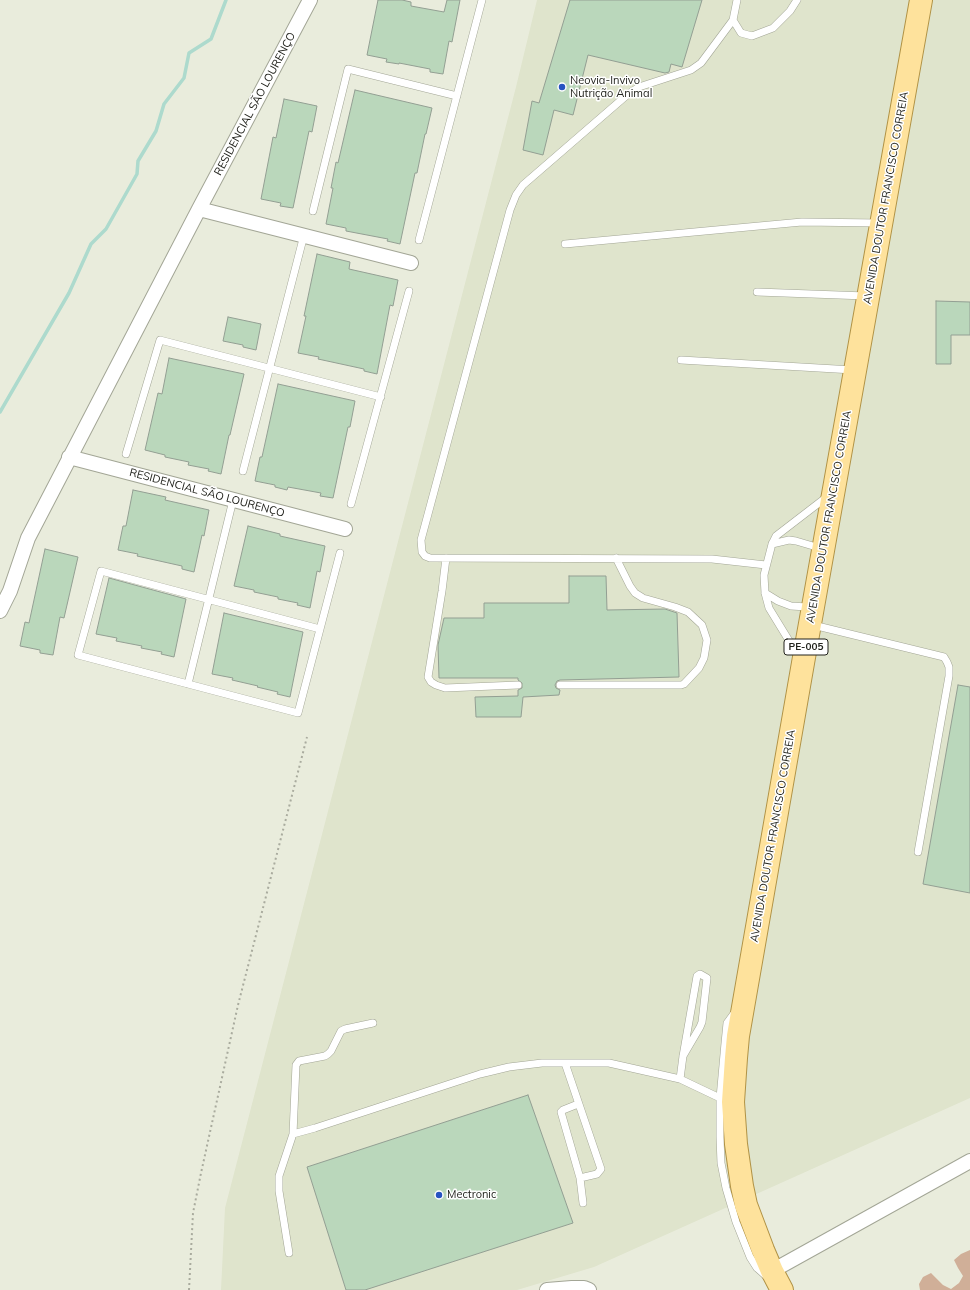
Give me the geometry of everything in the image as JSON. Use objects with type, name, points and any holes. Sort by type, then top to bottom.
[{"type":"main road","name":"AVENIDA DOUTOR FRANCISCO CORREIA","points":[[778,1284],[746,1205],[736,1144],[726,1100],[736,1058],[833,492],[921,0]]},
{"type":"street","name":"RESIDENCIAL SÃO LOURENÇO","points":[[0,611],[10,591],[28,538],[69,457],[310,0]]},
{"type":"street","points":[[199,209],[411,262]]},
{"type":"street","name":"RESIDENCIAL SÃO LOURENÇO","points":[[69,457],[345,529]]},
{"type":"street","points":[[778,1284],[970,1161]]},
{"type":"street","points":[[547,1290],[584,1288],[589,1290]]},
{"type":"lane","points":[[419,240],[482,0]]},
{"type":"lane","points":[[737,0],[733,20],[701,63],[691,70],[639,87],[627,95],[529,180],[516,194],[510,210],[421,540],[422,552],[425,556],[430,558],[712,558],[766,565]]},
{"type":"lane","points":[[733,20],[741,33],[752,36],[773,28],[790,11],[797,0]]},
{"type":"lane","points":[[313,211],[348,69],[457,96]]},
{"type":"lane","points":[[565,244],[802,222],[881,223]]},
{"type":"lane","points":[[243,471],[304,236]]},
{"type":"lane","points":[[351,504],[410,291]]},
{"type":"lane","points":[[757,292],[868,296]]},
{"type":"lane","points":[[126,454],[160,340],[380,397]]},
{"type":"lane","points":[[681,360],[856,370]]},
{"type":"lane","points":[[803,664],[769,608],[764,593],[764,575],[772,544],[776,536],[833,492]]},
{"type":"lane","points":[[188,684],[232,500]]},
{"type":"lane","points":[[772,544],[796,540],[813,546],[823,552]]},
{"type":"lane","points":[[320,629],[100,570],[78,654],[298,713],[340,553]]},
{"type":"lane","points":[[446,558],[428,677],[431,682],[445,688],[518,685]]},
{"type":"lane","points":[[560,686],[681,685],[684,684],[699,668],[704,658],[707,640],[702,625],[688,612],[643,598],[635,593],[616,558]]},
{"type":"lane","points":[[764,593],[791,606],[807,607],[812,614],[944,657],[947,662],[949,667],[949,676],[918,852]]},
{"type":"lane","points":[[680,1079],[683,1056],[697,976],[700,974],[707,978],[702,1022],[683,1056]]},
{"type":"lane","points":[[289,1253],[279,1192],[279,1176],[293,1134],[296,1065],[300,1061],[328,1054],[341,1031],[345,1028],[373,1023]]},
{"type":"lane","points":[[293,1134],[480,1074],[509,1067],[542,1063],[609,1063],[680,1079],[726,1100]]},
{"type":"lane","points":[[565,1063],[601,1169],[597,1174],[580,1178]]},
{"type":"lane","points":[[578,1104],[561,1112],[580,1178],[583,1203]]},
{"type":"path","points":[[189,1290],[193,1213],[201,1174],[238,1005],[307,737]]},
{"type":"shaded area","points":[[537,0],[970,0],[970,1098],[594,1267],[517,1290],[221,1290],[225,1208],[516,87]]},
{"type":"shaded area","points":[[970,1250],[970,1290],[920,1290],[919,1284],[923,1277],[931,1273],[943,1285],[951,1289],[959,1283],[963,1276],[954,1260],[961,1254]]},
{"type":"building","points":[[378,0],[402,0],[411,2],[411,6],[444,12],[447,0],[460,0],[452,42],[449,41],[443,74],[430,72],[430,69],[386,62],[387,59],[367,55]]},
{"type":"building","name":"Neovia-Invivo Nutrição Animal","points":[[570,0],[702,0],[682,67],[671,64],[669,72],[665,73],[588,55],[573,115],[554,110],[543,155],[523,150],[532,101],[539,103]]},
{"type":"building","points":[[355,90],[432,108],[417,173],[415,173],[400,244],[387,241],[388,239],[346,231],[346,228],[326,224],[336,162],[338,163]]},
{"type":"building","points":[[284,99],[317,106],[312,132],[309,131],[293,208],[280,206],[281,203],[261,199],[273,137],[276,138]]},
{"type":"building","points":[[317,254],[350,262],[349,269],[398,280],[393,306],[390,305],[377,374],[364,371],[364,369],[318,359],[319,357],[298,353]]},
{"type":"building","points":[[936,301],[970,302],[970,335],[951,335],[951,364],[936,364]]},
{"type":"building","points":[[228,317],[261,324],[256,350],[243,347],[243,345],[223,341]]},
{"type":"building","points":[[169,358],[244,374],[221,474],[208,471],[209,469],[188,465],[189,462],[165,457],[165,455],[145,450],[158,393],[162,394]]},
{"type":"building","points":[[278,384],[355,401],[333,498],[320,496],[321,493],[288,487],[287,490],[275,487],[275,485],[255,481],[260,457],[262,457]]},
{"type":"building","points":[[133,490],[166,497],[165,500],[209,510],[204,536],[202,535],[194,572],[182,569],[182,566],[137,556],[138,554],[118,550],[123,526],[126,526]]},
{"type":"building","points":[[248,526],[280,534],[280,536],[325,546],[320,572],[317,571],[310,608],[297,605],[298,603],[278,599],[278,597],[254,592],[254,590],[234,586]]},
{"type":"building","points":[[45,549],[78,557],[64,618],[60,617],[53,655],[40,653],[40,650],[20,646],[25,622],[29,623]]},
{"type":"building","points":[[569,576],[606,576],[607,610],[665,609],[677,613],[679,677],[560,680],[557,681],[555,685],[556,688],[560,690],[559,695],[523,697],[521,717],[476,717],[475,697],[518,696],[518,690],[522,688],[522,683],[518,680],[518,678],[439,678],[438,645],[444,618],[484,618],[484,603],[569,603]]},
{"type":"building","points":[[109,578],[186,599],[174,657],[161,654],[162,652],[141,648],[142,646],[116,641],[117,638],[96,634]]},
{"type":"building","points":[[224,613],[303,632],[290,697],[277,694],[278,692],[257,687],[258,686],[232,680],[233,678],[212,674]]},
{"type":"building","points":[[958,685],[970,687],[970,893],[923,884]]},
{"type":"building","name":"Mectronic","points":[[528,1095],[573,1223],[365,1290],[346,1290],[307,1167]]},
{"type":"waterway","points":[[0,412],[69,293],[91,244],[106,229],[137,174],[138,161],[156,131],[164,104],[184,78],[189,53],[211,39],[226,0]]},
{"type":"place","name":"Neovia-Invivo Nutrição Animal","points":[[562,87]]},
{"type":"place","name":"Mectronic","points":[[439,1195]]}]
